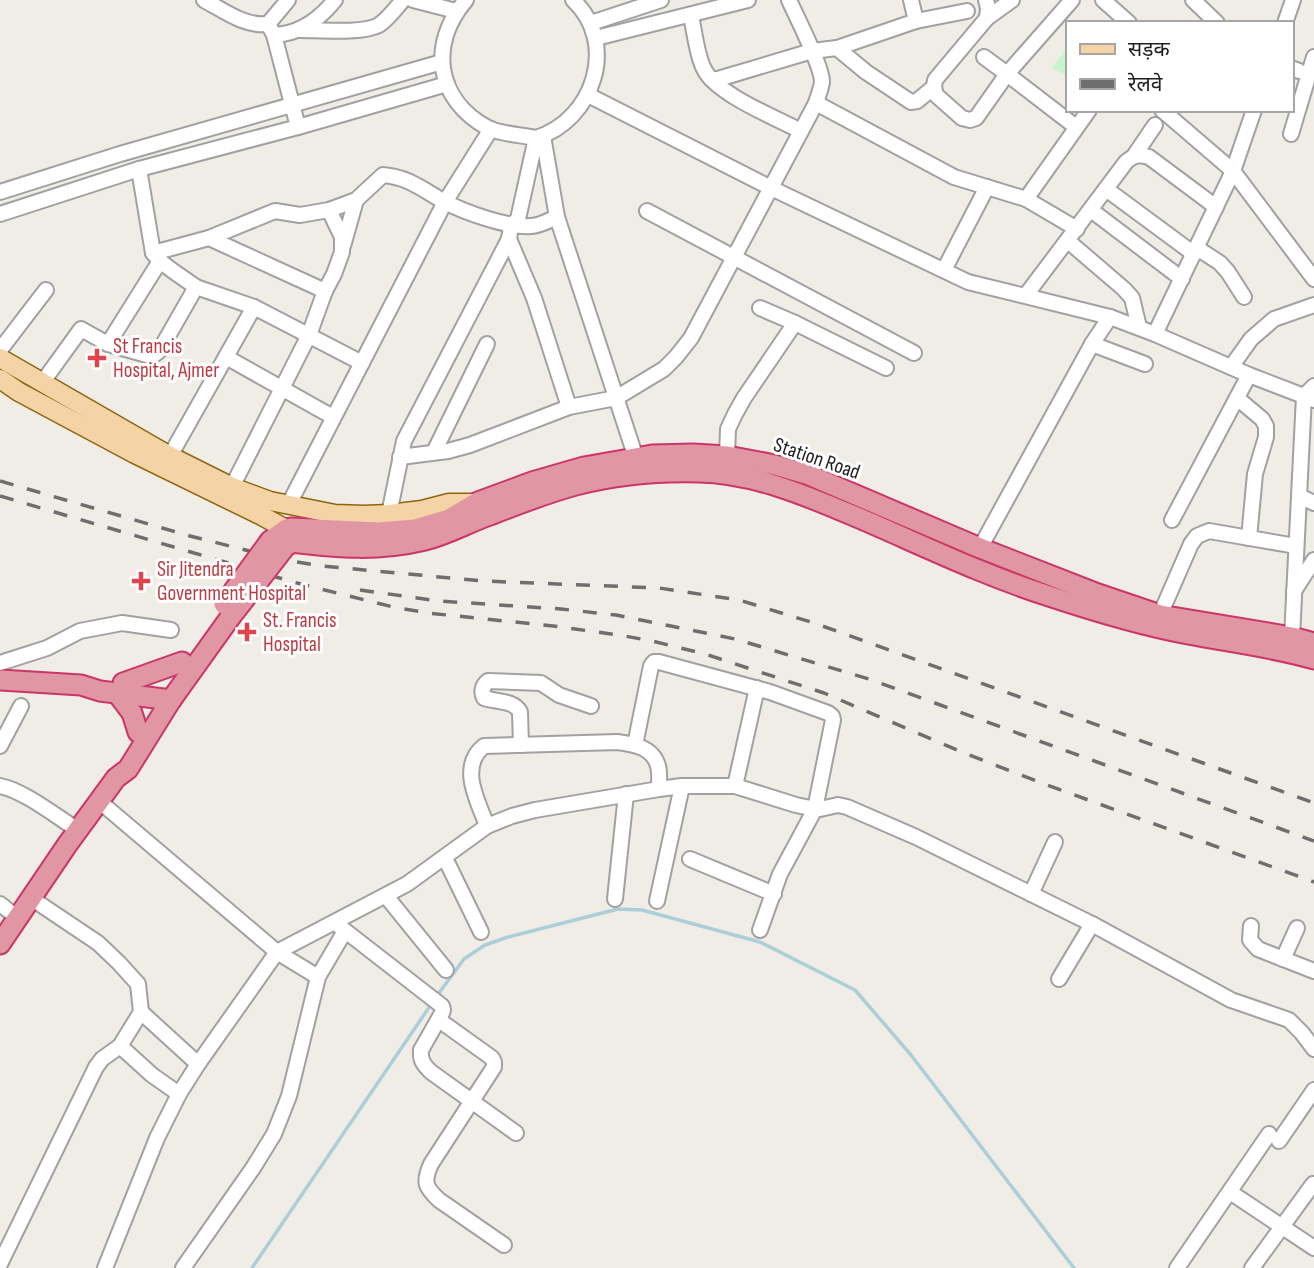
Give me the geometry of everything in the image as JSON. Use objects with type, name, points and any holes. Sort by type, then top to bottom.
[{"type":"highway","name":"Station Road","points":[[287,541],[354,549],[387,547],[425,540],[445,534],[481,510],[554,484],[584,467],[652,454],[727,456],[809,475],[980,548],[1160,615],[1314,643]]},
{"type":"highway","points":[[554,484],[575,478],[678,466],[742,471],[809,491],[997,572],[1052,592],[1172,627],[1285,646],[1314,654]]},
{"type":"highway","name":"Station Road","points":[[554,484],[576,485],[653,472],[727,474],[759,481],[823,502],[975,568],[1051,597],[1140,623],[1314,654]]},
{"type":"highway","points":[[0,944],[72,837],[116,778],[128,769],[182,662],[287,541]]},
{"type":"highway","points":[[116,778],[119,766],[138,732],[223,616]]},
{"type":"highway","points":[[0,680],[81,685],[100,691],[120,688],[182,662]]},
{"type":"highway","points":[[120,688],[168,693]]},
{"type":"highway","points":[[120,688],[138,732]]},
{"type":"main road","name":"Station Road","points":[[1,362],[170,456],[232,487],[270,501],[335,514],[388,514],[449,503],[481,510]]},
{"type":"main road","points":[[1,362],[19,392],[135,454],[262,516],[287,541]]},
{"type":"street","points":[[204,0],[248,22],[287,35],[310,25],[335,0]]},
{"type":"street","points":[[288,0],[271,29],[298,127]]},
{"type":"street","points":[[299,30],[365,29],[376,26],[403,0]]},
{"type":"street","points":[[413,0],[461,6],[445,36],[442,62],[447,85],[464,112],[491,130],[539,137],[571,116],[588,95],[597,67],[596,38],[590,23],[573,0]]},
{"type":"street","points":[[590,23],[658,0],[662,21]]},
{"type":"street","points":[[596,38],[748,0]]},
{"type":"street","points":[[400,457],[470,445],[569,407],[616,398],[664,369],[677,357],[691,338],[816,103],[822,79],[819,67],[789,0]]},
{"type":"street","points":[[911,0],[916,22]]},
{"type":"street","points":[[986,0],[987,18]]},
{"type":"street","points":[[1012,0],[987,18],[935,80],[936,95],[962,118],[976,118],[1007,74],[1072,0]]},
{"type":"street","points":[[1103,0],[1127,21]]},
{"type":"street","points":[[1193,0],[1215,21]]},
{"type":"street","points":[[1286,21],[1293,0]]},
{"type":"street","points":[[711,79],[812,51],[837,48],[916,22],[967,11]]},
{"type":"street","points":[[691,15],[703,68],[711,79],[729,94],[801,131]]},
{"type":"street","points":[[837,48],[866,72],[911,102],[917,101],[934,87]]},
{"type":"street","points":[[984,57],[1076,127]]},
{"type":"street","points":[[1291,134],[1303,73],[1314,57]]},
{"type":"street","points":[[0,191],[442,62]]},
{"type":"street","points":[[0,214],[139,169],[447,85]]},
{"type":"street","points":[[588,95],[771,188],[968,282],[1110,317],[1249,375],[1311,394],[1299,496],[1292,637]]},
{"type":"street","points":[[816,103],[954,177],[1026,199],[1072,235],[1132,298],[1139,327]]},
{"type":"street","points":[[1026,199],[1087,112]]},
{"type":"street","points":[[1164,112],[1233,171],[1314,279]]},
{"type":"street","points":[[1155,334],[1233,171],[1253,112]]},
{"type":"street","points":[[1026,295],[1155,125]]},
{"type":"street","points":[[289,504],[445,202],[491,130]]},
{"type":"street","points":[[539,137],[557,217],[633,449]]},
{"type":"street","points":[[388,514],[404,442],[518,219],[539,137]]},
{"type":"street","points":[[1134,156],[1141,154],[1149,157],[1216,207]]},
{"type":"street","points":[[108,344],[156,257],[139,169]]},
{"type":"street","points":[[156,257],[275,211],[300,215],[356,200],[383,175],[409,180],[445,202],[495,221],[510,232],[569,407]]},
{"type":"street","points":[[944,270],[987,187]]},
{"type":"street","points":[[1106,189],[1195,251],[1220,264],[1244,297]]},
{"type":"street","points":[[232,487],[309,335],[334,274],[356,200]]},
{"type":"street","points":[[329,209],[342,237],[342,247]]},
{"type":"street","points":[[1091,209],[1182,279]]},
{"type":"street","points":[[647,211],[914,353]]},
{"type":"street","points":[[510,232],[557,217]]},
{"type":"street","points":[[209,238],[325,291]]},
{"type":"street","points":[[156,257],[197,287],[254,307],[362,363]]},
{"type":"street","points":[[42,383],[81,328],[108,344],[152,356],[160,350],[197,287]]},
{"type":"street","points":[[1,362],[46,290]]},
{"type":"street","points":[[1231,367],[1251,339],[1274,319],[1314,305]]},
{"type":"street","points":[[170,456],[254,307]]},
{"type":"street","points":[[760,308],[886,368]]},
{"type":"street","points":[[980,548],[1092,344],[1110,317]]},
{"type":"street","points":[[727,456],[729,429],[735,414],[796,323]]},
{"type":"street","points":[[434,452],[487,344]]},
{"type":"street","points":[[1092,344],[1145,364]]},
{"type":"street","points":[[226,357],[334,417]]},
{"type":"street","points":[[1172,520],[1249,375]]},
{"type":"street","points":[[1237,398],[1262,419],[1266,426],[1266,437],[1255,474],[1249,538]]},
{"type":"street","points":[[1299,496],[1314,503]]},
{"type":"street","points":[[1160,615],[1197,536],[1209,531],[1296,546]]},
{"type":"street","points":[[1294,592],[1314,560]]},
{"type":"street","points":[[0,663],[47,648],[80,631],[122,623],[171,630]]},
{"type":"street","points":[[635,745],[651,666],[659,662],[757,688],[832,716],[815,809],[780,874],[760,930]]},
{"type":"street","points":[[521,745],[519,708],[484,698],[483,686],[488,681],[541,682],[559,695],[591,706]]},
{"type":"street","points":[[735,786],[757,688]]},
{"type":"street","points":[[0,746],[21,705]]},
{"type":"street","points":[[487,826],[470,774],[477,752],[484,746],[617,742],[635,745],[648,751],[655,759],[659,789]]},
{"type":"street","points":[[0,786],[27,798],[72,837]]},
{"type":"street","points":[[657,901],[682,786]]},
{"type":"street","points":[[105,1268],[157,1138],[179,1094],[277,951],[340,927],[445,858],[487,826],[535,810],[682,786],[735,786],[820,810],[838,805],[847,807],[916,837],[1093,924],[1231,1000],[1289,1020],[1312,1040]]},
{"type":"street","points":[[615,899],[626,794]]},
{"type":"street","points":[[99,801],[277,951],[318,977]]},
{"type":"street","points":[[1031,894],[1055,842]]},
{"type":"street","points":[[445,858],[481,932]]},
{"type":"street","points":[[690,859],[774,894]]},
{"type":"street","points":[[386,896],[446,970]]},
{"type":"street","points":[[0,1264],[96,1067],[120,1046],[141,1012],[138,984],[119,963],[98,943],[31,898]]},
{"type":"street","points":[[0,904],[18,918]]},
{"type":"street","points":[[1059,979],[1093,924]]},
{"type":"street","points":[[1251,926],[1250,940],[1258,949],[1314,971]]},
{"type":"street","points":[[183,1268],[274,1134],[289,1096],[318,977],[340,927]]},
{"type":"street","points":[[340,927],[428,995],[440,1013],[492,1058],[494,1068],[491,1074],[431,1164],[426,1183],[439,1200],[504,1245]]},
{"type":"street","points":[[1283,959],[1297,928]]},
{"type":"street","points":[[141,1012],[198,1064]]},
{"type":"street","points":[[440,1013],[421,1050],[422,1063],[516,1133]]},
{"type":"street","points":[[120,1046],[152,1075],[179,1094]]},
{"type":"street","points":[[1177,1268],[1230,1192],[1314,1090]]},
{"type":"street","points":[[1252,1268],[1312,1184]]},
{"type":"street","points":[[1230,1192],[1314,1248]]},
{"type":"green space","points":[[1066,49],[1066,76],[1052,67]]},
{"type":"waterway","points":[[436,997],[464,959],[485,945],[618,909],[642,910],[760,942],[855,990],[911,1055],[1074,1268]]},
{"type":"waterway","points":[[252,1268],[432,1003]]},
{"type":"railway","points":[[0,481],[190,536],[285,560],[322,566],[483,581],[659,588],[739,600],[814,623],[1314,803]]},
{"type":"railway","points":[[0,496],[293,582],[393,607],[619,635],[705,654],[824,693],[964,753],[1314,882]]},
{"type":"railway","points":[[360,590],[439,601],[616,615],[735,639],[869,679],[1314,841]]},
{"type":"place","name":"St Francis Hospital, Ajmer","points":[[97,358]]},
{"type":"place","name":"Sir Jitendra Government Hospital","points":[[141,581]]},
{"type":"place","name":"St. Francis Hospital","points":[[247,632]]}]
